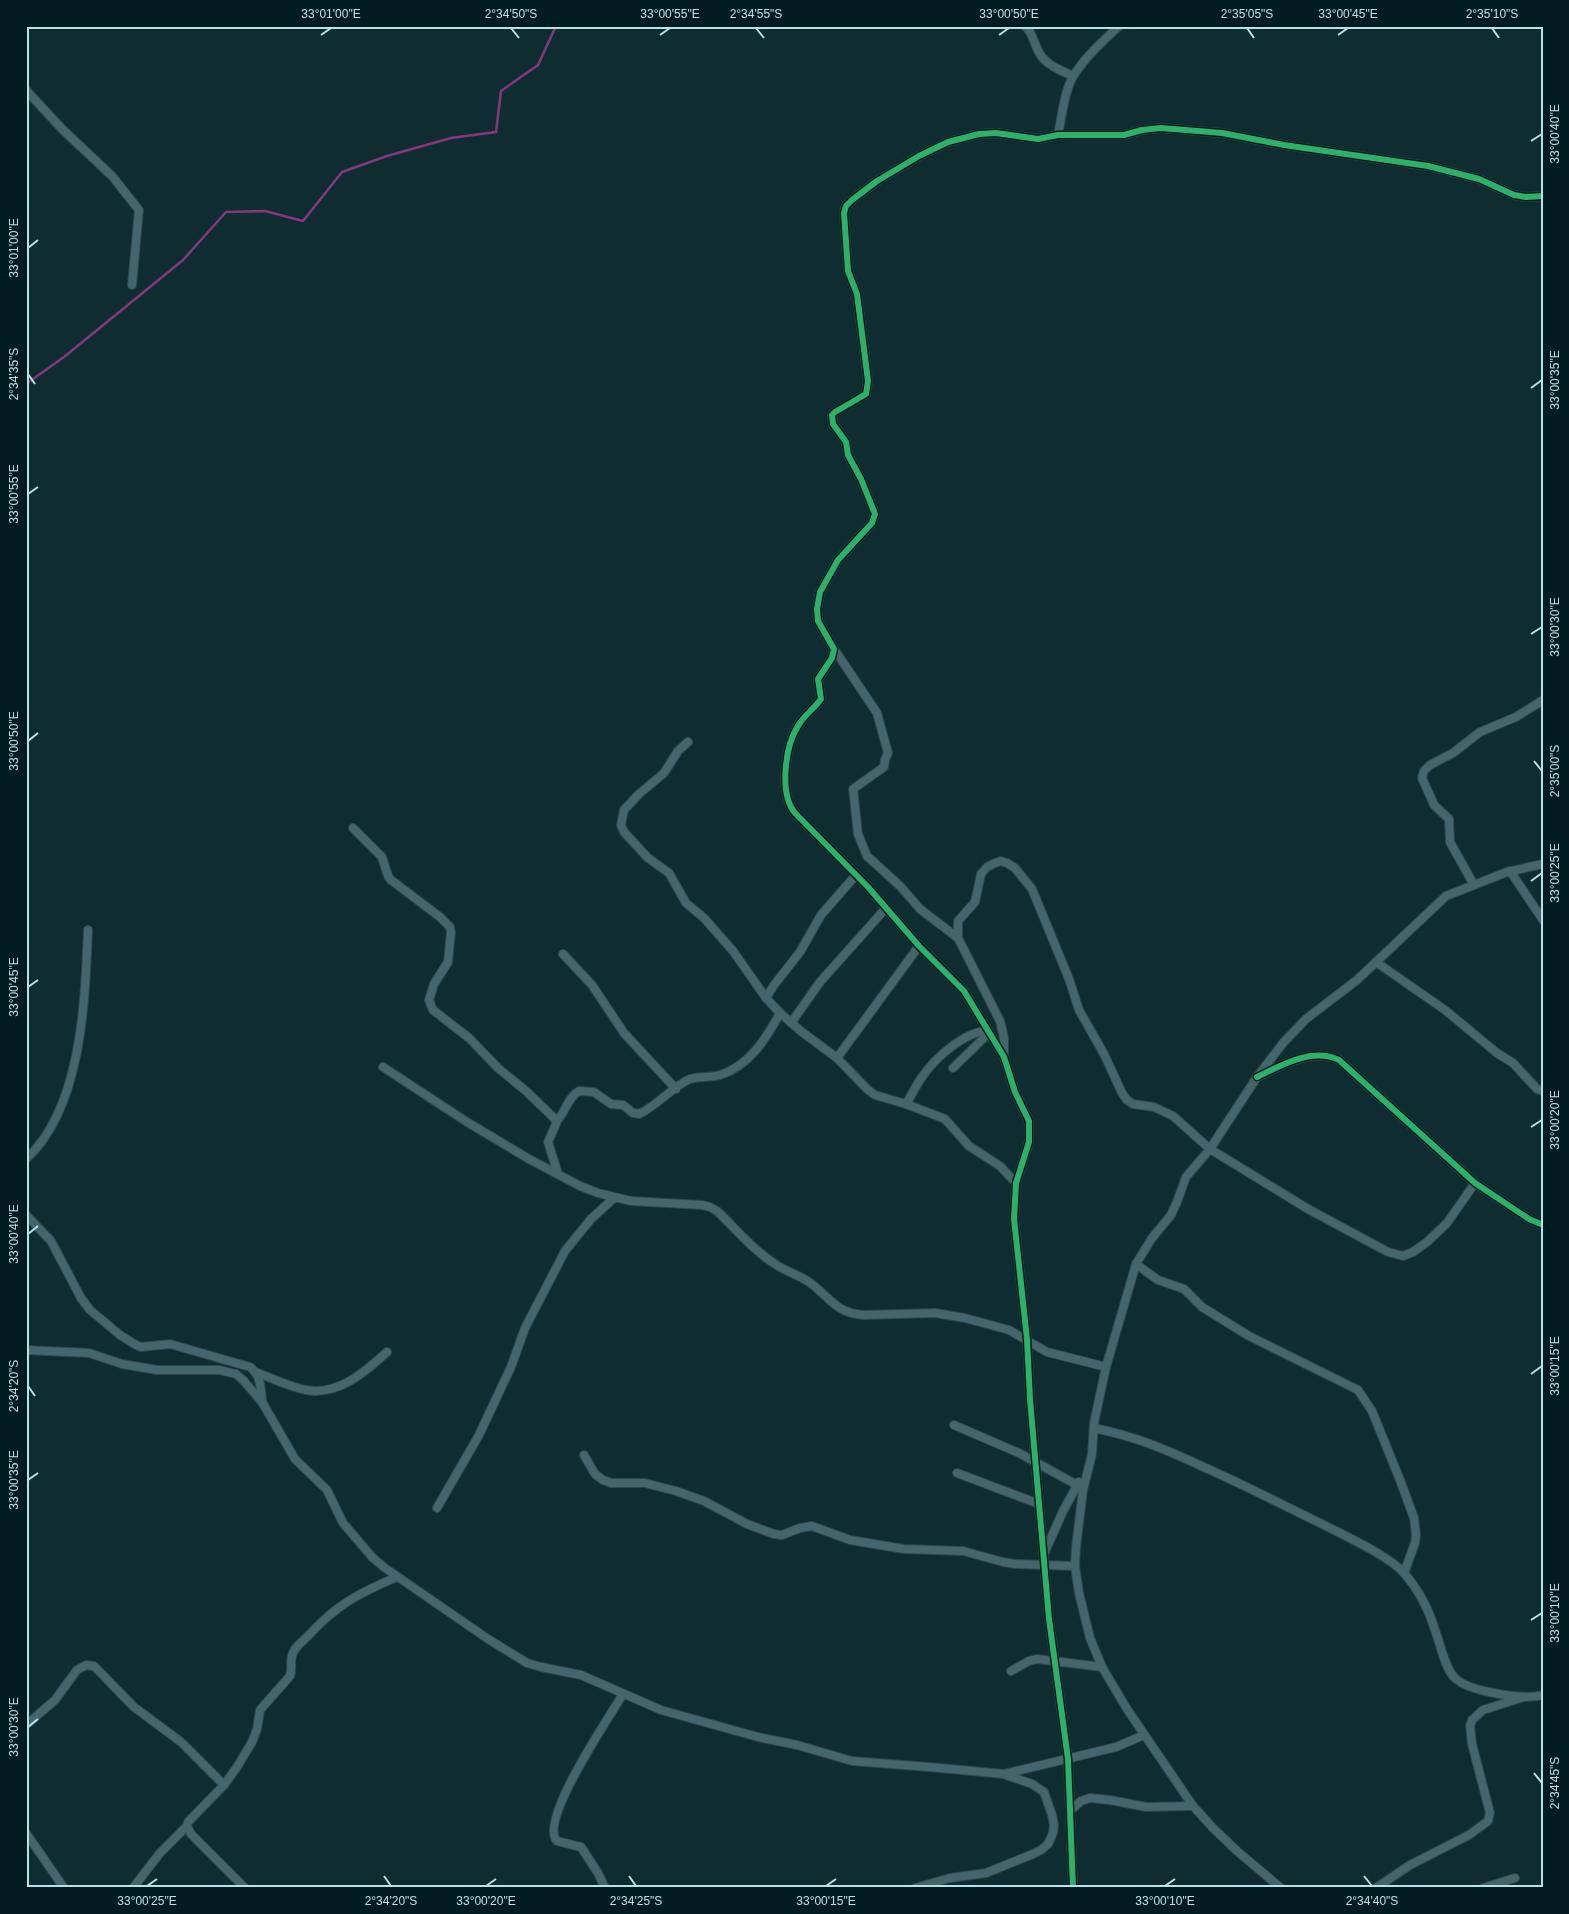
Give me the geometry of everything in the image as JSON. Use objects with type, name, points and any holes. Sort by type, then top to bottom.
[{"type":"street","points":[[1025,26],[1033,36],[1039,54],[1043,59],[1073,76]]},
{"type":"street","points":[[1058,135],[1066,97],[1073,76],[1096,48],[1119,26]]},
{"type":"street","points":[[26,90],[62,130],[112,176],[139,210],[132,285]]},
{"type":"street","points":[[1004,1057],[1004,1038],[1000,1022],[958,938],[920,909],[867,856],[862,846],[856,822],[853,789],[884,767],[888,753],[877,712],[834,649],[818,621],[817,609],[820,592],[825,580],[832,572],[838,560],[872,523],[875,514],[861,479],[848,455],[846,442],[832,420],[832,415],[835,412],[862,398],[868,388],[868,372],[859,305],[848,271],[844,221],[846,206],[877,181],[918,156],[948,142],[979,134],[996,133],[1038,139],[1058,135],[1110,136],[1161,128],[1222,133],[1284,145],[1428,166],[1479,179],[1514,195],[1526,197],[1543,196]]},
{"type":"street","points":[[834,649],[832,658],[818,679],[817,683],[822,695],[821,699],[804,716],[790,741],[786,755],[787,787],[792,809],[856,875],[919,946],[964,991],[1004,1057],[1013,1084],[1027,1115],[1030,1128],[1029,1142],[1016,1183],[1014,1219],[1027,1339],[1038,1504],[1054,1660],[1068,1759],[1073,1888]]},
{"type":"street","points":[[1474,885],[1450,842],[1448,819],[1434,805],[1424,786],[1422,778],[1424,771],[1430,765],[1453,753],[1480,732],[1516,717],[1543,700]]},
{"type":"street","points":[[688,742],[678,751],[658,779],[624,810],[621,825],[624,832],[640,850],[669,873],[686,903],[704,918],[733,951],[766,998],[780,1013],[837,1058],[868,1090],[875,1095],[906,1104],[945,1119],[969,1146],[1000,1166],[1016,1183]]},
{"type":"street","points":[[353,828],[382,857],[388,876],[440,916],[450,927],[448,962],[434,984],[429,1000],[433,1010],[469,1038],[498,1068],[548,1111],[556,1122]]},
{"type":"street","points":[[958,938],[958,920],[975,902],[981,874],[987,867],[995,863],[1002,861],[1007,863],[1024,878],[1038,901],[1085,1024],[1104,1054],[1122,1093],[1133,1104],[1154,1107],[1173,1116],[1210,1149],[1308,1209],[1388,1252],[1403,1256],[1427,1242],[1447,1223],[1475,1183]]},
{"type":"street","points":[[1281,1888],[1236,1851],[1193,1806],[1144,1735],[1102,1666],[1090,1638],[1084,1617],[1075,1566],[1076,1546],[1083,1490],[1106,1366],[1136,1264],[1152,1238],[1170,1215],[1177,1202],[1186,1176],[1210,1149],[1257,1077],[1282,1043],[1298,1026],[1346,990],[1443,898],[1510,871],[1543,864]]},
{"type":"street","points":[[1510,871],[1543,920]]},
{"type":"street","points":[[766,998],[774,984],[800,952],[821,915],[856,875]]},
{"type":"street","points":[[792,1023],[820,982],[886,908]]},
{"type":"street","points":[[26,1160],[43,1139],[57,1115],[69,1084],[85,1005],[88,930]]},
{"type":"street","points":[[837,1058],[919,946]]},
{"type":"street","points":[[563,954],[592,985],[624,1032],[676,1089]]},
{"type":"street","points":[[1376,962],[1445,1010],[1497,1053],[1513,1063],[1537,1090],[1543,1091]]},
{"type":"street","points":[[558,1174],[548,1142],[556,1122],[564,1112],[570,1099],[580,1091],[594,1092],[611,1104],[623,1105],[634,1113],[639,1114],[691,1079],[711,1078],[722,1075],[745,1061],[759,1047],[780,1013]]},
{"type":"street","points":[[953,1068],[989,1032]]},
{"type":"street","points":[[906,1104],[922,1076],[943,1055],[973,1033],[989,1032]]},
{"type":"street","points":[[1257,1077],[1285,1063],[1298,1059],[1322,1055],[1339,1060],[1475,1183],[1528,1219],[1543,1226]]},
{"type":"street","points":[[383,1068],[467,1122],[580,1186],[614,1198],[631,1201],[685,1203],[710,1207],[718,1211],[764,1256],[776,1265],[808,1281],[832,1303],[844,1311],[864,1315],[935,1313],[988,1324],[1009,1330],[1047,1352],[1106,1366]]},
{"type":"street","points":[[437,1508],[479,1435],[511,1367],[525,1328],[565,1251],[591,1219],[614,1198]]},
{"type":"street","points":[[26,1215],[51,1241],[81,1298],[90,1310],[130,1342],[141,1347],[159,1344],[183,1347],[242,1364],[255,1372],[305,1390],[320,1392],[333,1390],[344,1384],[372,1366],[387,1352]]},
{"type":"street","points":[[1136,1264],[1158,1280],[1184,1288],[1202,1307],[1249,1336],[1358,1390],[1372,1411],[1414,1518],[1415,1543],[1404,1573]]},
{"type":"street","points":[[26,1350],[89,1353],[122,1364],[157,1370],[228,1372],[243,1380],[262,1402],[295,1459],[327,1490],[343,1523],[372,1557],[397,1577],[488,1639],[527,1662],[541,1668],[580,1675],[668,1712],[741,1733],[797,1745],[852,1762],[1004,1774],[1032,1784],[1044,1792],[1054,1825],[1048,1844],[1033,1854],[986,1873],[950,1878],[915,1888]]},
{"type":"street","points":[[255,1372],[259,1379],[262,1402]]},
{"type":"street","points":[[954,1425],[1035,1461],[1077,1485]]},
{"type":"street","points":[[1094,1428],[1125,1434],[1151,1443],[1242,1484],[1344,1535],[1386,1559],[1404,1573],[1429,1613],[1442,1651],[1454,1678],[1465,1685],[1481,1690],[1526,1696],[1543,1695]]},
{"type":"street","points":[[584,1455],[595,1474],[603,1480],[611,1483],[644,1483],[676,1491],[704,1501],[748,1524],[774,1534],[790,1533],[800,1528],[812,1526],[850,1540],[904,1549],[963,1551],[1003,1562],[1045,1566],[1075,1566]]},
{"type":"street","points":[[1044,1554],[1063,1511],[1089,1465]]},
{"type":"street","points":[[958,1473],[1038,1504]]},
{"type":"street","points":[[134,1888],[160,1853],[224,1785],[252,1742],[257,1729],[260,1710],[290,1676],[293,1653],[296,1648],[341,1605],[367,1589],[397,1577]]},
{"type":"street","points":[[1011,1671],[1029,1661],[1037,1659],[1102,1666]]},
{"type":"street","points":[[26,1725],[55,1700],[77,1670],[86,1665],[94,1666],[134,1707],[181,1742],[224,1785]]},
{"type":"street","points":[[605,1888],[585,1851],[575,1844],[557,1841],[553,1830],[560,1805],[572,1778],[623,1694]]},
{"type":"street","points":[[1376,1888],[1410,1865],[1469,1836],[1488,1821],[1490,1813],[1472,1744],[1470,1726],[1472,1720],[1483,1710],[1526,1696]]},
{"type":"street","points":[[1004,1774],[1116,1748],[1144,1735]]},
{"type":"street","points":[[1071,1810],[1081,1801],[1090,1798],[1146,1807],[1193,1806]]},
{"type":"street","points":[[187,1826],[188,1830],[197,1840],[245,1888]]},
{"type":"street","points":[[26,1833],[64,1888]]},
{"type":"street","points":[[1483,1888],[1515,1878]]},
{"type":"waterway","points":[[26,384],[64,357],[183,260],[226,212],[265,211],[303,221],[342,172],[387,156],[451,138],[496,132],[501,91],[538,65],[556,26]]},
{"type":"cycle path","points":[[1073,1888],[1068,1759],[1049,1619],[1030,1399],[1027,1339],[1014,1219],[1016,1183],[1029,1142],[1029,1121],[1015,1092],[1004,1057],[964,991],[919,946],[868,887],[795,813],[790,805],[785,782],[787,757],[793,735],[800,722],[821,699],[818,679],[832,658],[834,649],[818,621],[817,609],[820,592],[838,560],[872,523],[875,514],[861,479],[848,455],[846,442],[833,424],[832,415],[866,394],[868,381],[857,294],[848,271],[844,213],[846,206],[852,200],[877,181],[919,156],[948,142],[979,134],[996,133],[1038,139],[1058,135],[1124,135],[1142,130],[1161,128],[1222,133],[1284,145],[1428,166],[1479,179],[1514,195],[1526,197],[1543,196]]},
{"type":"cycle path","points":[[1257,1077],[1297,1059],[1318,1055],[1339,1060],[1475,1183],[1529,1219],[1543,1225]]}]
